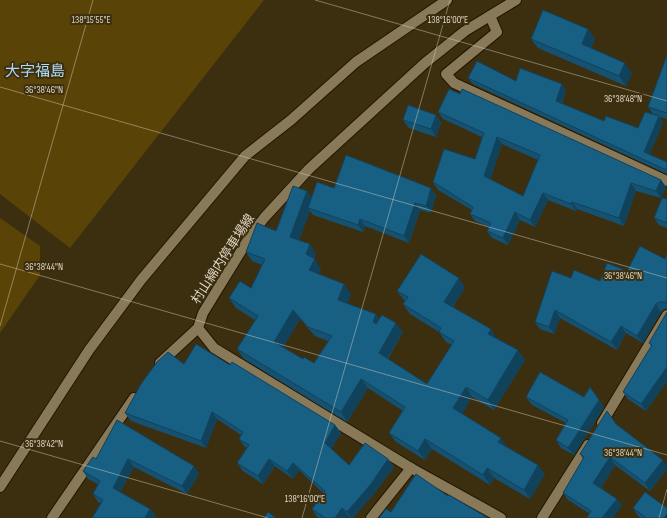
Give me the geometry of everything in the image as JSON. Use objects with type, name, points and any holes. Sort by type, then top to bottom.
[{"type":"street","points":[[0,487],[89,350],[136,286],[245,156],[291,120],[356,62],[447,0]]},
{"type":"street","name":"村山綿内停車場線","points":[[198,328],[203,313],[249,238],[264,218],[310,169],[425,63],[465,31],[516,0]]},
{"type":"street","points":[[490,16],[497,32],[446,74],[454,83],[667,181]]},
{"type":"street","points":[[542,518],[665,322]]},
{"type":"street","points":[[154,369],[198,328],[214,348],[411,468],[501,518]]},
{"type":"street","points":[[52,518],[97,455],[141,389]]},
{"type":"street","points":[[371,518],[411,468]]},
{"type":"shaded area","points":[[0,0],[264,0],[70,248],[0,194]]},
{"type":"shaded area","points":[[0,218],[40,246],[40,275],[0,333]]},
{"type":"building","points":[[543,10],[588,29],[582,44],[625,63],[619,76],[531,39]]},
{"type":"building","points":[[667,55],[667,113],[648,107]]},
{"type":"building","points":[[477,61],[516,81],[520,68],[562,84],[556,101],[604,121],[606,116],[638,128],[645,112],[659,116],[644,152],[667,162],[666,170],[468,78]]},
{"type":"building","points":[[449,89],[460,94],[462,89],[661,180],[656,191],[631,183],[619,218],[572,202],[571,204],[543,193],[530,220],[515,212],[503,238],[487,231],[491,223],[470,214],[473,207],[433,182],[444,149],[475,159],[484,133],[438,112]],"holes":[[[497,137],[540,155],[523,196],[484,176]]]},
{"type":"building","points":[[408,105],[436,115],[431,129],[403,120]]},
{"type":"building","points":[[346,155],[431,188],[426,206],[415,203],[404,236],[360,219],[358,225],[308,208],[317,182],[334,188]]},
{"type":"building","points":[[293,186],[307,191],[290,237],[310,244],[306,254],[315,259],[309,270],[344,284],[338,300],[376,314],[373,322],[376,324],[382,315],[396,323],[379,353],[427,384],[454,341],[439,332],[441,328],[403,304],[408,297],[397,291],[421,254],[459,278],[444,302],[491,329],[488,334],[518,350],[488,400],[466,387],[453,408],[501,438],[498,442],[538,465],[524,490],[487,468],[483,475],[425,439],[418,451],[389,433],[405,407],[361,379],[341,412],[237,349],[258,316],[229,298],[240,281],[251,288],[265,259],[246,252],[257,223],[276,231]],"holes":[[[293,310],[308,327],[332,336],[314,363],[304,357],[303,359],[274,342]]]},
{"type":"building","points":[[662,198],[667,199],[667,223],[654,218]]},
{"type":"building","points":[[640,246],[665,259],[667,253],[667,304],[665,302],[659,302],[656,304],[637,336],[621,326],[611,342],[555,310],[549,327],[535,322],[552,271],[571,278],[574,270],[600,281],[607,263],[627,271]]},
{"type":"building","points":[[667,312],[667,367],[641,404],[623,392],[652,345],[649,343]]},
{"type":"building","points":[[196,344],[230,365],[232,362],[335,425],[325,443],[349,465],[365,443],[388,459],[371,484],[347,512],[342,508],[335,518],[325,518],[312,509],[325,491],[293,463],[287,471],[269,459],[258,476],[237,463],[249,445],[239,439],[243,432],[212,412],[201,441],[125,413],[141,384],[157,362],[168,352],[184,364]]},
{"type":"building","points":[[540,372],[584,397],[590,387],[599,400],[568,448],[556,440],[568,420],[526,397]]},
{"type":"building","points":[[607,411],[616,424],[663,460],[645,483],[610,457],[593,483],[617,499],[602,518],[587,518],[591,511],[563,493],[584,457],[580,454]]},
{"type":"building","points":[[117,420],[194,466],[182,486],[128,459],[113,488],[150,509],[145,518],[92,518],[103,500],[93,494],[100,481],[83,471],[93,457],[96,459]]},
{"type":"building","points":[[416,474],[448,496],[449,495],[488,518],[379,518],[386,509],[391,512]]},
{"type":"building","points":[[645,492],[667,508],[667,514],[664,518],[646,518],[633,508]]},
{"type":"building","points":[[268,512],[276,518],[264,518]]},
{"type":"district","name":"大字福島","points":[[35,71]]}]
